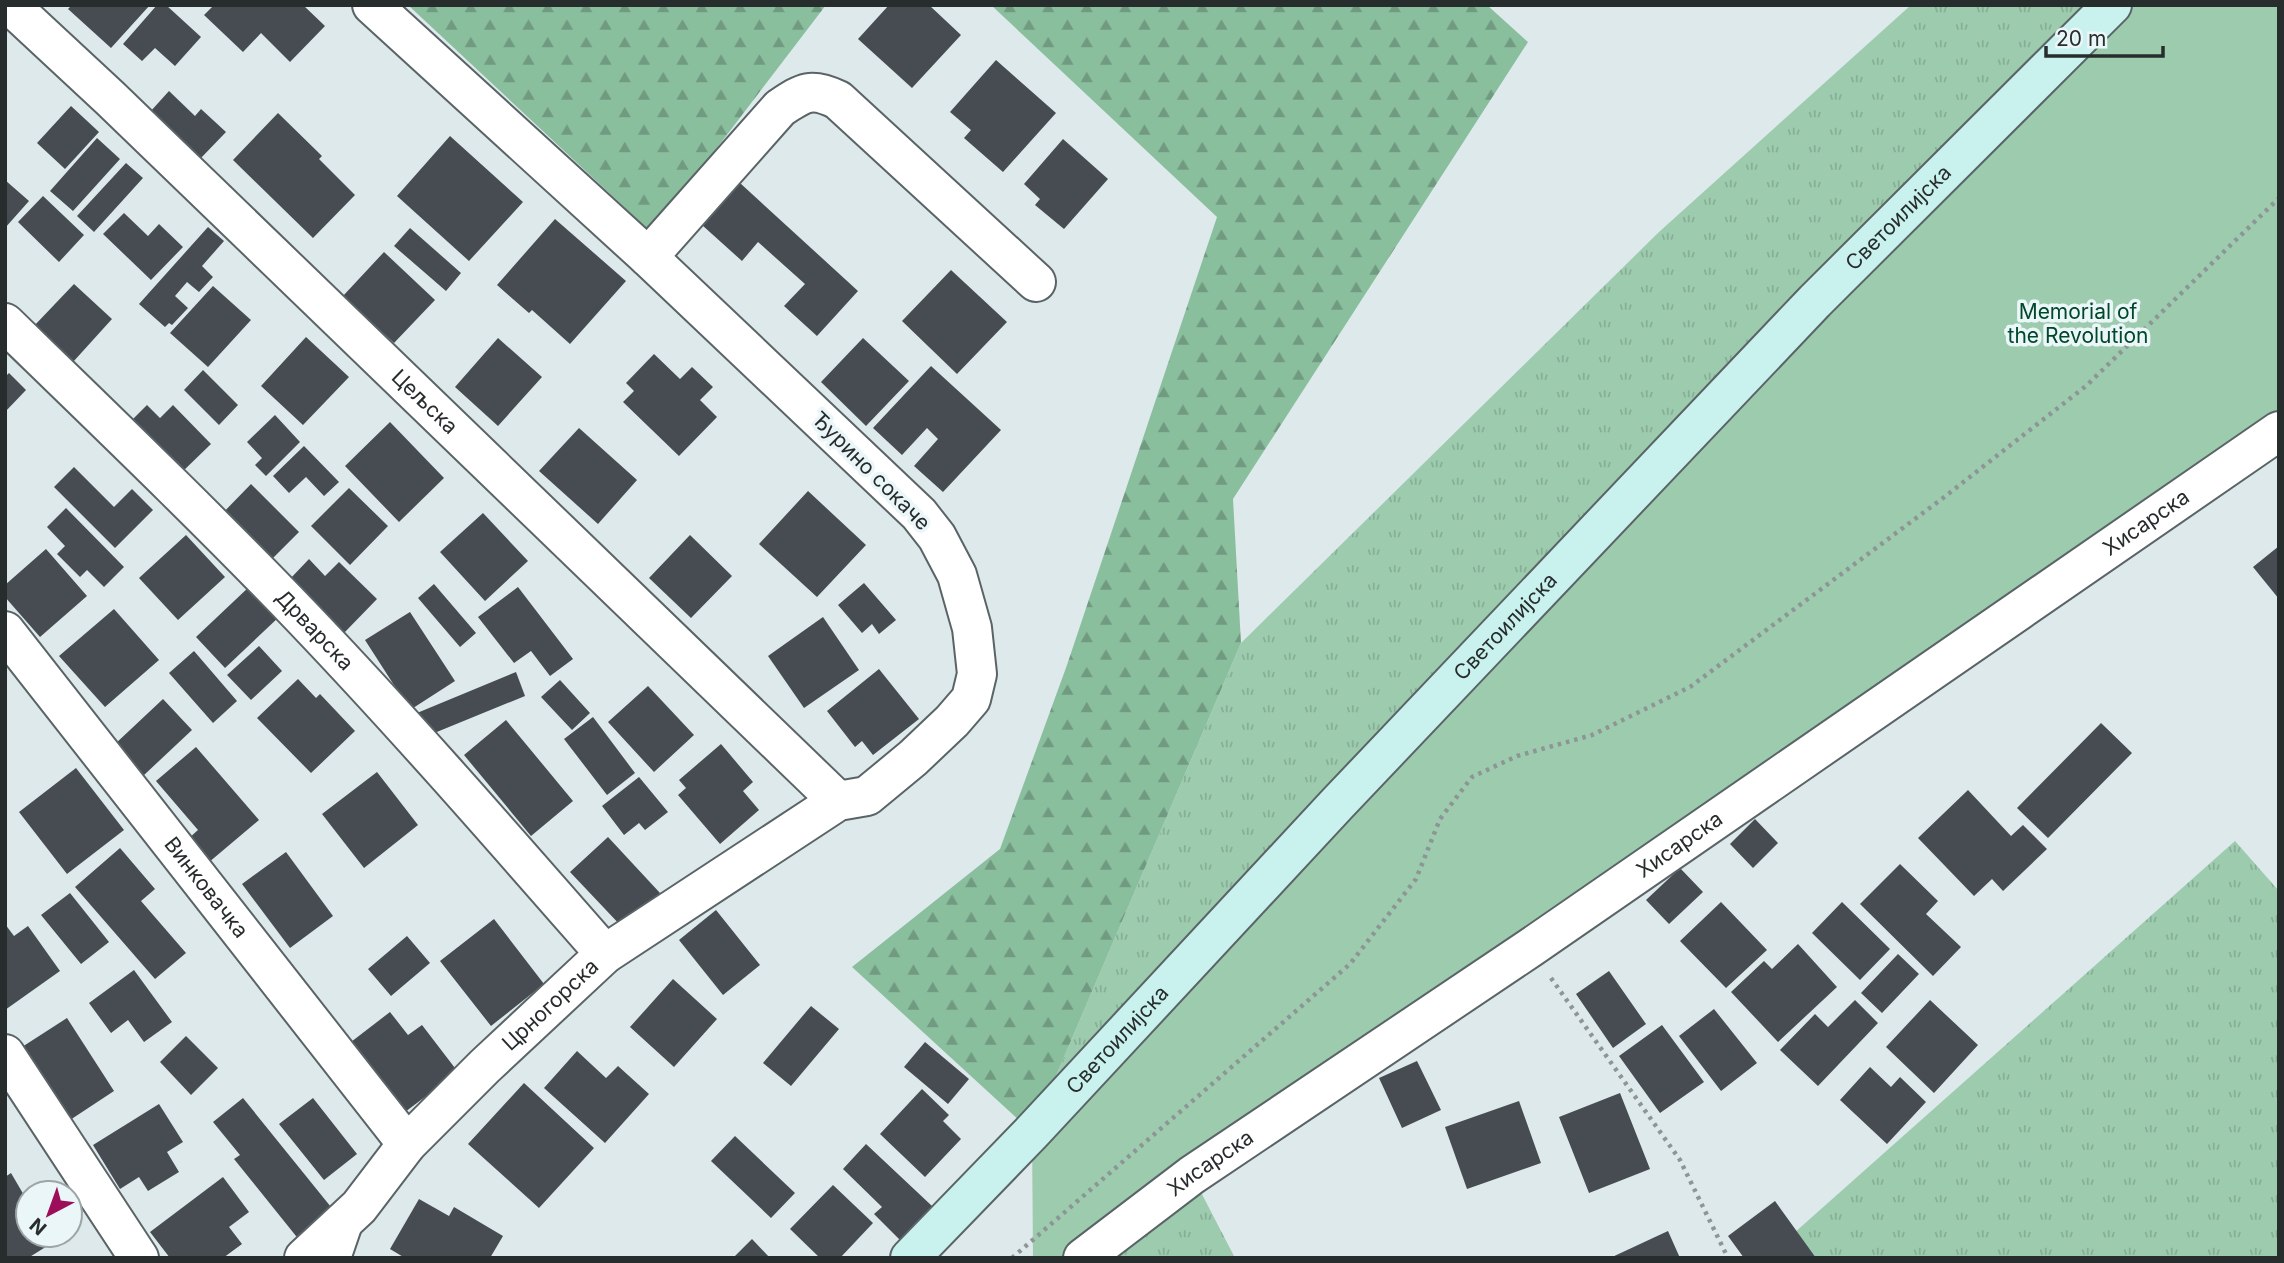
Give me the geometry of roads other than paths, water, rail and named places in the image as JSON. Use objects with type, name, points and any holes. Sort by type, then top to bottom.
[{"type":"street","name":"Цељска","points":[[10,5],[110,98],[838,801]]},
{"type":"street","name":"Ђурино сокаче","points":[[372,5],[648,257],[919,514],[937,537],[957,575],[972,628],[977,674],[971,699],[952,721],[867,796],[838,801]]},
{"type":"street","name":"Светоилијска","points":[[910,1258],[1032,1132],[1336,804],[1796,321],[2112,5]]},
{"type":"street","points":[[648,257],[780,108],[801,94],[820,92],[838,100],[1035,282]]},
{"type":"street","name":"Дрварска","points":[[5,323],[303,618],[428,753],[605,954]]},
{"type":"street","name":"Хисарска","points":[[1083,1258],[1192,1175],[1530,948],[2279,431]]},
{"type":"street","name":"Винковачка","points":[[5,631],[407,1144]]},
{"type":"street","name":"Црногорска","points":[[304,1258],[359,1207],[407,1144],[485,1066],[605,954],[838,801]]},
{"type":"street","points":[[5,1054],[139,1258]]},
{"type":"lane","points":[[341,1258],[359,1207]]},
{"type":"park label","name":"Memorial of the Revolution","points":[[2078,324]]}]
